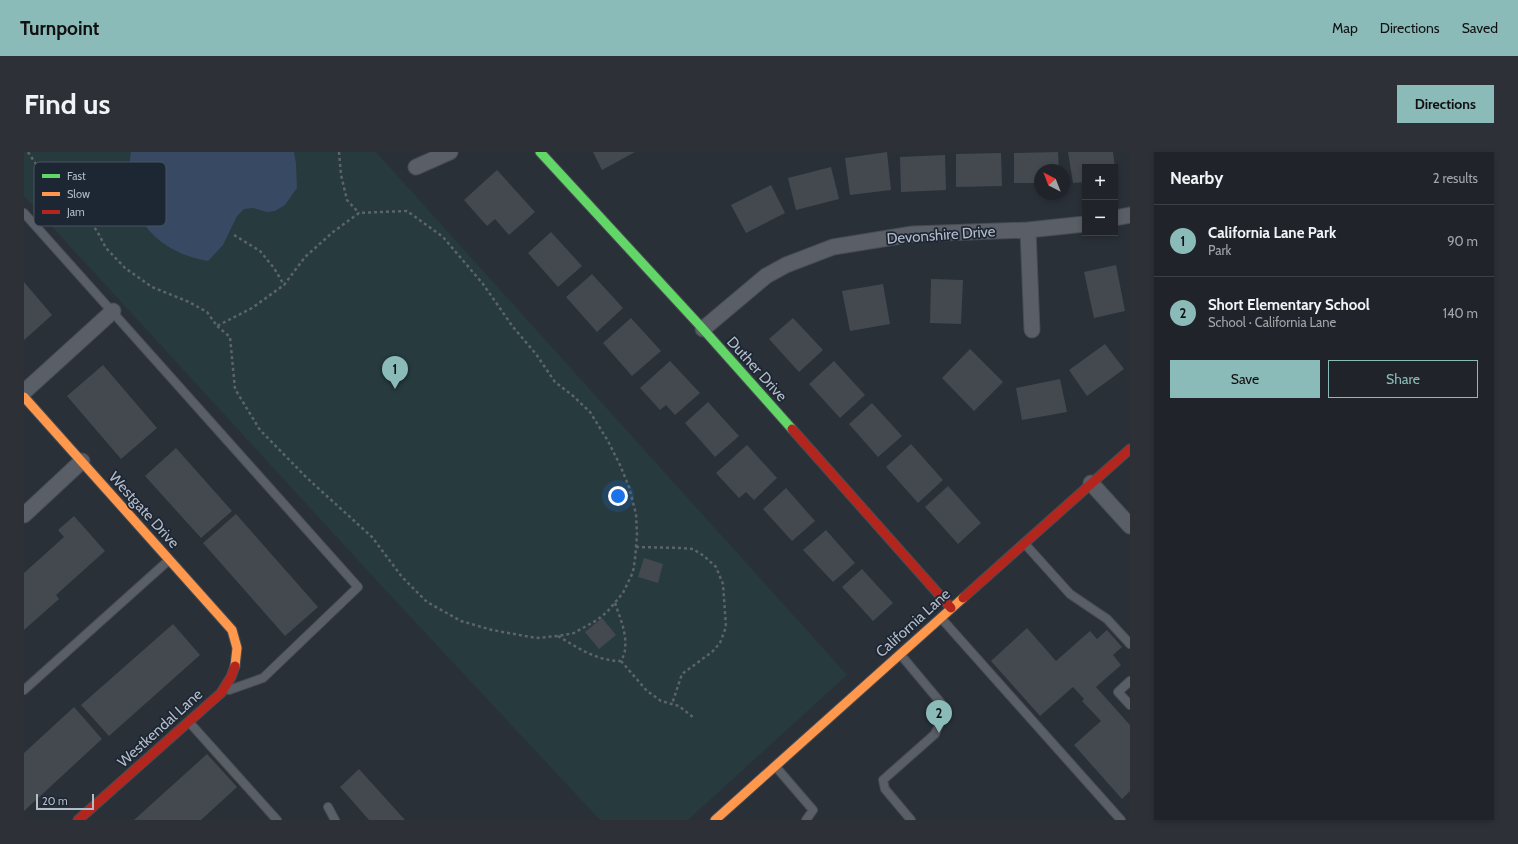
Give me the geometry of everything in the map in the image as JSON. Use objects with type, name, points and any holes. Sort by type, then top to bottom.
[{"type":"street","points":[[416,167],[450,152]]},
{"type":"street","name":"Duther Drive","points":[[540,152],[703,329],[951,608]]},
{"type":"street","points":[[1118,217],[1130,215]]},
{"type":"street","name":"Devonshire Drive","points":[[703,329],[766,276],[786,265],[833,247],[913,234],[1028,230],[1082,224]]},
{"type":"street","points":[[1028,230],[1032,330]]},
{"type":"street","points":[[24,392],[113,311]]},
{"type":"street","name":"Westgate Drive","points":[[24,397],[232,630],[237,644]]},
{"type":"street","name":"California Lane","points":[[715,820],[774,765],[1130,449]]},
{"type":"street","points":[[24,515],[82,461]]},
{"type":"street","points":[[1092,483],[1130,526]]},
{"type":"street","name":"Westkendal Lane","points":[[78,820],[221,693],[232,678],[237,663],[237,644]]},
{"type":"lane","points":[[24,213],[34,224]]},
{"type":"lane","points":[[36,226],[358,587],[263,678],[221,693]]},
{"type":"lane","points":[[1024,543],[1070,594],[1107,619],[1130,644]]},
{"type":"lane","points":[[24,690],[169,560]]},
{"type":"lane","points":[[940,618],[1121,820]]},
{"type":"lane","points":[[900,653],[941,703],[942,718],[935,734],[883,780],[885,790],[911,820]]},
{"type":"lane","points":[[1130,681],[1118,692],[1130,705]]},
{"type":"lane","points":[[189,722],[277,820]]},
{"type":"lane","points":[[774,765],[813,810],[806,820]]},
{"type":"lane","points":[[328,807],[335,820]]},
{"type":"path","points":[[28,152],[35,162]]},
{"type":"path","points":[[338,152],[347,200],[358,212]]},
{"type":"path","points":[[93,226],[106,248],[125,268],[152,287],[189,302],[207,312],[217,326],[230,337],[235,390],[260,430],[307,478],[372,537],[402,577],[427,602],[461,621],[492,630],[536,638],[574,633],[597,620],[607,612],[623,594],[633,572],[637,534],[636,514],[628,487],[614,453],[590,412],[555,382],[536,354],[513,327],[483,284],[443,237],[406,210],[358,212],[305,257],[284,285],[252,308],[217,326]]},
{"type":"path","points":[[234,235],[260,251],[274,268],[284,285]]},
{"type":"path","points":[[636,547],[693,549],[704,556],[716,567],[723,584],[726,627],[720,643],[712,652],[682,674],[672,704]]},
{"type":"path","points":[[615,603],[622,620],[626,650],[621,661]]},
{"type":"path","points":[[558,636],[593,656],[611,661],[621,661],[647,691],[661,701],[679,706],[694,718]]},
{"type":"green space","points":[[24,152],[376,152],[847,675],[688,820],[600,820],[377,581],[52,226],[166,226],[166,162],[34,162],[34,207],[24,196]]},
{"type":"water","points":[[131,152],[294,152],[297,188],[285,205],[275,211],[267,212],[253,208],[244,209],[237,216],[223,245],[208,261],[187,256],[169,247],[153,235],[145,226],[166,226],[166,162],[130,162]]},
{"type":"building","points":[[593,152],[635,152],[602,170]]},
{"type":"building","points":[[887,152],[891,190],[850,195],[845,158]]},
{"type":"building","points":[[1058,152],[1059,164],[1034,164],[1034,183],[1014,183],[1014,153]]},
{"type":"building","points":[[1068,152],[1113,152],[1115,164],[1082,164],[1082,182],[1073,183]]},
{"type":"building","points":[[1001,153],[1002,186],[956,187],[956,154]]},
{"type":"building","points":[[945,155],[946,190],[901,192],[900,157]]},
{"type":"building","points":[[831,167],[839,199],[796,210],[788,178]]},
{"type":"building","points":[[497,170],[535,212],[509,235],[495,219],[487,226],[464,200]]},
{"type":"building","points":[[771,185],[785,213],[746,233],[731,205]]},
{"type":"building","points":[[551,232],[582,266],[558,287],[528,253]]},
{"type":"building","points":[[1116,265],[1125,311],[1094,318],[1084,272]]},
{"type":"building","points":[[592,274],[623,308],[597,332],[566,297]]},
{"type":"building","points":[[931,279],[963,280],[961,324],[930,323]]},
{"type":"building","points":[[24,282],[52,315],[24,340]]},
{"type":"building","points":[[883,284],[890,324],[850,331],[842,291]]},
{"type":"building","points":[[631,318],[661,351],[632,376],[603,343]]},
{"type":"building","points":[[793,318],[823,350],[799,372],[769,339]]},
{"type":"building","points":[[1105,344],[1124,369],[1087,396],[1069,370]]},
{"type":"building","points":[[970,349],[1003,382],[974,411],[942,378]]},
{"type":"building","points":[[670,361],[700,393],[675,415],[666,405],[660,410],[640,388]]},
{"type":"building","points":[[834,361],[865,395],[840,418],[809,384]]},
{"type":"building","points":[[103,365],[157,428],[121,459],[67,396]]},
{"type":"building","points":[[1060,379],[1067,412],[1022,420],[1016,388]]},
{"type":"building","points":[[708,402],[739,436],[715,457],[685,423]]},
{"type":"building","points":[[872,403],[902,436],[878,457],[849,424]]},
{"type":"building","points":[[911,444],[943,480],[918,503],[886,467]]},
{"type":"building","points":[[747,445],[777,478],[754,500],[746,492],[739,498],[716,473]]},
{"type":"building","points":[[176,448],[232,511],[201,538],[145,476]]},
{"type":"building","points":[[948,486],[981,523],[958,544],[925,507]]},
{"type":"building","points":[[786,488],[815,521],[792,541],[763,509]]},
{"type":"building","points":[[236,514],[318,607],[285,636],[203,543]]},
{"type":"building","points":[[74,516],[105,551],[56,595],[59,599],[24,630],[24,573],[64,537],[58,530]]},
{"type":"building","points":[[826,530],[855,563],[833,582],[803,550]]},
{"type":"building","points":[[644,558],[663,564],[658,583],[638,577]]},
{"type":"building","points":[[862,569],[893,603],[873,621],[842,587]]},
{"type":"building","points":[[602,618],[616,635],[599,649],[585,632]]},
{"type":"building","points":[[173,624],[200,655],[109,736],[81,705]]},
{"type":"building","points":[[1027,628],[1056,661],[1090,631],[1097,639],[1107,630],[1122,647],[1113,655],[1121,665],[1096,687],[1130,725],[1130,791],[1122,799],[1074,745],[1101,721],[1082,701],[1084,699],[1073,687],[1040,716],[991,661]]},
{"type":"building","points":[[74,707],[102,739],[24,811],[24,753]]},
{"type":"building","points":[[207,754],[237,787],[201,820],[134,820]]},
{"type":"building","points":[[359,769],[405,820],[369,820],[340,787]]},
{"type":"traffic: fast","points":[[540,152],[703,329],[792,429]]},
{"type":"traffic: slow","points":[[24,397],[232,630],[237,648],[235,666]]},
{"type":"traffic: slow","points":[[715,820],[963,598]]},
{"type":"traffic: jam","points":[[792,429],[951,608]]},
{"type":"traffic: jam","points":[[963,598],[1130,449]]},
{"type":"traffic: jam","points":[[78,820],[221,693],[231,677],[235,666]]},
{"type":"place","name":"California Lane Park","points":[[395,389]]},
{"type":"place","name":"Short Elementary School","points":[[939,733]]}]
